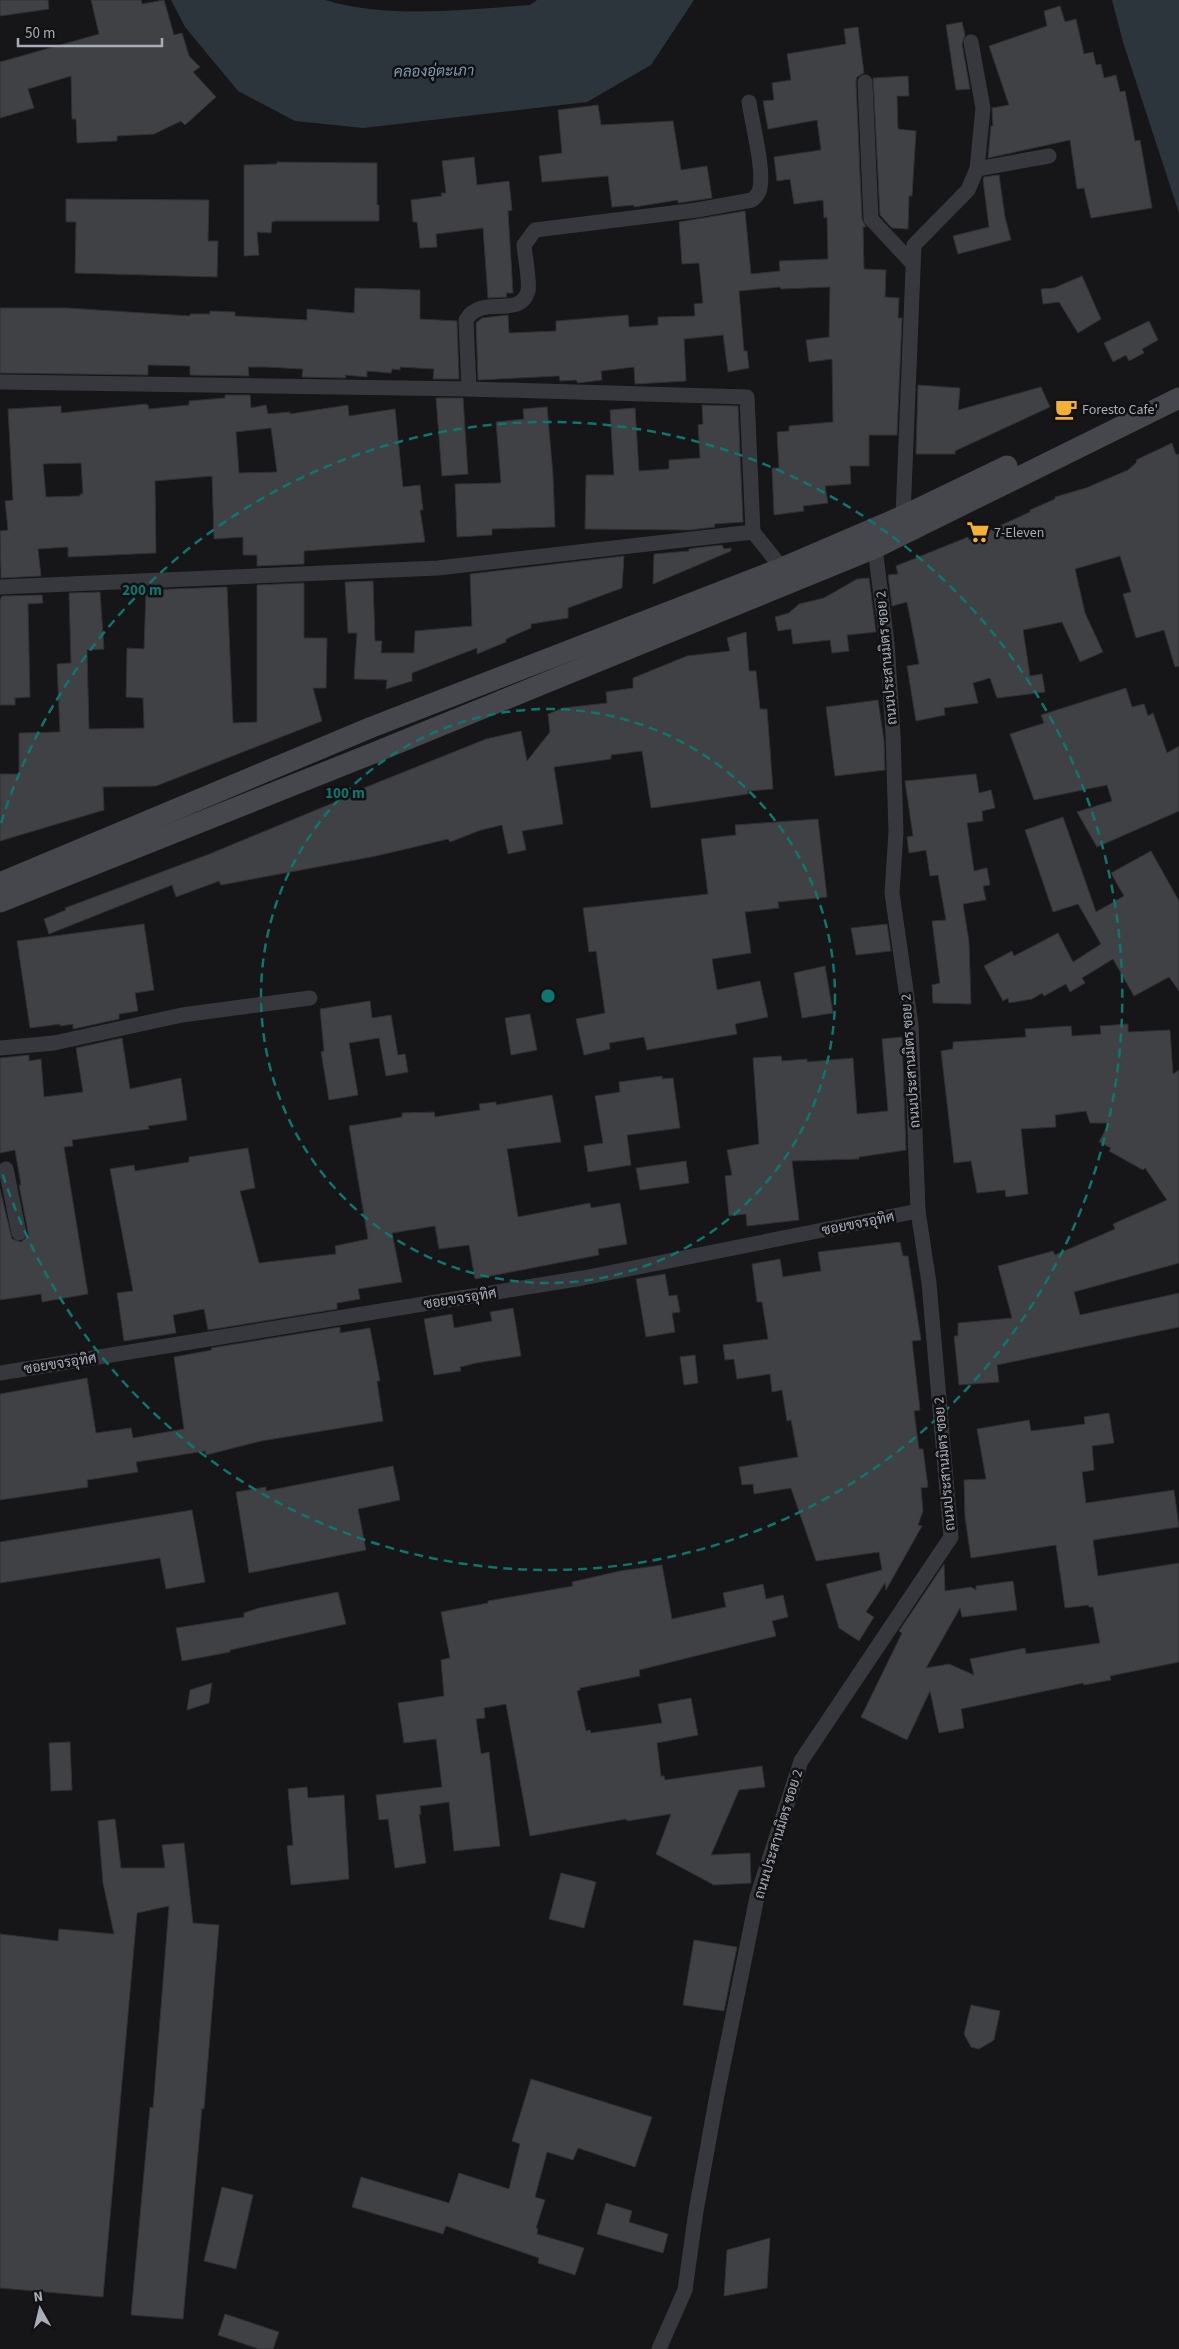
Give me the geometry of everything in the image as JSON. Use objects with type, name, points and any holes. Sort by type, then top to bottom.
[{"type":"main road","points":[[0,883],[372,727],[875,548],[1165,399],[1179,390]]},
{"type":"main road","points":[[0,902],[376,752],[701,610],[782,568],[1165,399]]},
{"type":"street","points":[[903,516],[914,245],[968,190],[977,169],[983,108],[971,42]]},
{"type":"street","points":[[865,82],[871,219],[913,264]]},
{"type":"street","points":[[469,389],[466,320],[471,311],[478,307],[511,306],[519,303],[524,298],[528,290],[524,245],[535,230],[697,210],[752,200],[758,195],[761,187],[760,174],[749,102]]},
{"type":"street","points":[[977,169],[1049,156]]},
{"type":"street","points":[[0,382],[469,389],[747,397],[753,532],[782,568]]},
{"type":"street","points":[[0,587],[438,568],[753,532]]},
{"type":"street","name":"ถนนประสานมิตร ซอย 2","points":[[659,2349],[685,2290],[696,2211],[717,2096],[757,1898],[801,1761],[951,1537],[929,1283],[918,1211],[911,1025],[892,892],[896,832],[893,734],[887,643],[875,548]]},
{"type":"street","points":[[0,1048],[54,1043],[182,1015],[310,998]]},
{"type":"street","points":[[6,1169],[19,1233]]},
{"type":"street","name":"ซอยขจรอุทิศ","points":[[0,1372],[583,1278],[918,1211]]},
{"type":"water","name":"คลองอุ่ตะเภา","points":[[171,0],[325,0],[374,10],[427,12],[530,5],[537,0],[694,0],[651,65],[587,102],[363,128],[295,121],[238,91],[185,27]]},
{"type":"water","points":[[1112,0],[1179,0],[1179,213],[1123,42]]},
{"type":"building","points":[[0,0],[48,0],[49,9],[0,16]]},
{"type":"building","points":[[91,0],[141,0],[142,4],[164,0],[174,35],[182,33],[189,56],[200,67],[193,72],[216,97],[185,125],[181,121],[154,134],[117,136],[117,141],[77,143],[76,119],[72,119],[71,76],[28,89],[34,108],[0,118],[0,62],[99,34]]},
{"type":"building","points":[[1060,6],[1065,22],[1076,19],[1084,54],[1093,52],[1096,65],[1101,64],[1104,78],[1116,75],[1120,92],[1125,91],[1135,141],[1140,140],[1152,208],[1091,218],[1084,188],[1077,189],[1070,140],[988,158],[991,126],[993,126],[992,108],[1009,105],[989,46],[1047,26],[1044,11]]},
{"type":"building","points":[[962,22],[965,35],[962,44],[970,89],[956,90],[946,25]]},
{"type":"building","points":[[858,27],[864,73],[857,77],[856,82],[862,219],[866,227],[863,227],[864,269],[886,270],[885,297],[899,298],[898,318],[902,318],[897,435],[869,435],[869,466],[850,466],[851,484],[825,486],[828,503],[803,506],[804,511],[774,515],[772,468],[779,468],[777,432],[789,431],[789,426],[833,422],[832,359],[809,362],[806,340],[829,337],[830,287],[781,289],[780,287],[739,291],[744,351],[747,351],[749,368],[728,372],[723,335],[684,339],[686,381],[635,384],[634,367],[601,371],[602,380],[578,383],[576,380],[560,381],[559,376],[478,380],[476,323],[482,318],[508,315],[509,333],[556,331],[556,321],[628,315],[629,327],[658,325],[658,317],[695,316],[694,304],[703,303],[699,263],[682,264],[679,222],[745,211],[751,274],[780,271],[779,261],[828,259],[827,217],[824,218],[823,200],[794,204],[790,179],[777,181],[774,157],[821,150],[817,120],[768,129],[763,101],[774,100],[772,83],[791,80],[787,54],[846,44],[844,29]]},
{"type":"building","points":[[908,76],[909,96],[897,96],[898,129],[916,131],[912,196],[909,196],[908,229],[892,228],[880,215],[873,78]]},
{"type":"building","points":[[598,105],[601,125],[673,121],[681,170],[707,166],[712,198],[678,203],[678,200],[634,207],[634,205],[612,207],[608,176],[542,182],[539,156],[562,153],[558,110]]},
{"type":"building","points":[[474,157],[477,185],[509,181],[512,210],[508,211],[513,293],[506,293],[507,297],[488,298],[483,228],[436,234],[437,247],[420,248],[417,222],[413,222],[411,200],[442,196],[441,193],[446,193],[442,161]]},
{"type":"building","points":[[277,162],[377,163],[379,221],[272,222],[271,233],[257,232],[259,255],[244,256],[244,165],[277,164]]},
{"type":"building","points":[[999,175],[1005,217],[1011,240],[958,254],[953,236],[989,227],[983,180],[984,177]]},
{"type":"building","points":[[66,199],[209,200],[208,241],[218,241],[217,277],[75,273],[76,222],[66,222]]},
{"type":"building","points":[[1082,276],[1101,319],[1078,333],[1059,302],[1043,304],[1041,289],[1054,288]]},
{"type":"building","points":[[355,288],[420,290],[420,319],[457,321],[459,379],[433,379],[434,369],[400,367],[400,370],[392,369],[391,373],[367,371],[367,377],[345,375],[346,378],[302,377],[303,369],[265,367],[248,367],[249,376],[190,375],[190,366],[148,365],[148,375],[0,373],[0,308],[67,308],[190,316],[190,314],[210,314],[210,311],[235,312],[235,316],[307,320],[307,309],[354,313]]},
{"type":"building","points":[[1149,321],[1158,340],[1142,349],[1144,353],[1129,361],[1126,355],[1113,362],[1104,343]]},
{"type":"building","points":[[918,385],[960,388],[958,410],[1041,387],[1050,407],[955,451],[955,454],[916,454]]},
{"type":"building","points":[[225,395],[250,395],[251,408],[266,405],[268,414],[290,412],[290,414],[348,405],[349,416],[395,409],[403,487],[420,485],[423,510],[420,510],[425,542],[304,551],[304,564],[257,566],[257,555],[243,555],[243,537],[214,539],[212,476],[155,481],[156,553],[68,557],[68,547],[38,549],[41,576],[1,578],[0,531],[8,530],[5,501],[13,500],[8,409],[61,406],[61,413],[146,404],[149,409],[189,405],[189,401],[225,398]],"holes":[[[271,428],[277,472],[239,473],[236,432]],[[81,463],[83,494],[80,494],[80,496],[46,497],[43,464]]]},
{"type":"building","points":[[436,398],[463,398],[468,474],[442,476]]},
{"type":"building","points":[[702,405],[738,406],[743,522],[714,524],[715,527],[689,530],[585,529],[586,475],[614,475],[610,410],[635,408],[639,471],[669,469],[669,460],[700,458],[698,425],[703,424]]},
{"type":"building","points":[[547,407],[555,527],[492,529],[492,535],[457,537],[455,484],[501,483],[496,422],[524,419],[523,409]]},
{"type":"building","points":[[1172,443],[1176,455],[1179,454],[1179,666],[1175,667],[1164,630],[1136,638],[1123,594],[1131,592],[1120,556],[1075,569],[1085,613],[1103,652],[1080,662],[1062,622],[1023,630],[1030,676],[1042,674],[1045,692],[997,698],[990,678],[973,683],[978,703],[944,708],[945,715],[916,721],[907,666],[919,664],[907,602],[892,606],[888,575],[898,574],[896,566],[968,537],[969,540],[1030,512],[1030,510],[1055,499],[1055,497],[1086,488],[1128,470],[1137,462],[1136,460]]},
{"type":"building","points":[[722,545],[724,549],[731,548],[731,551],[653,584],[654,554],[689,551],[689,549]]},
{"type":"building","points":[[624,556],[622,588],[568,608],[568,618],[531,624],[531,628],[506,639],[506,642],[477,654],[477,648],[412,673],[412,681],[386,689],[387,680],[354,679],[357,633],[348,633],[345,582],[373,581],[375,641],[382,641],[381,653],[414,653],[415,631],[472,626],[470,574]]},
{"type":"building","points":[[869,578],[876,632],[847,635],[849,651],[832,653],[830,640],[793,644],[791,629],[778,631],[775,617],[789,613],[799,604],[824,598],[857,579]]},
{"type":"building","points":[[304,583],[304,638],[327,638],[326,688],[313,688],[322,721],[156,786],[103,787],[104,810],[0,841],[0,774],[19,774],[19,733],[60,732],[57,664],[71,663],[69,593],[100,592],[104,649],[87,650],[89,729],[144,728],[143,698],[126,697],[127,648],[144,649],[146,590],[227,587],[233,723],[257,722],[257,585]]},
{"type":"building","points":[[42,595],[43,603],[28,604],[30,697],[15,698],[15,705],[0,705],[0,600],[2,596]]},
{"type":"building","points":[[746,632],[749,671],[756,671],[760,709],[767,709],[773,789],[748,791],[748,794],[651,808],[642,751],[611,755],[611,759],[554,767],[563,824],[522,831],[526,850],[508,854],[502,825],[481,830],[450,842],[448,839],[376,856],[221,885],[219,881],[176,897],[172,885],[49,934],[44,919],[66,910],[65,908],[207,855],[350,796],[349,794],[486,739],[521,731],[527,761],[550,732],[548,714],[563,708],[607,703],[606,692],[633,688],[633,678],[687,656],[730,651],[727,638]]},
{"type":"building","points":[[1126,688],[1132,707],[1144,704],[1148,716],[1153,713],[1167,753],[1179,746],[1179,811],[1097,847],[1077,812],[1112,801],[1107,785],[1034,800],[1010,734],[1044,723],[1041,715]]},
{"type":"building","points":[[878,700],[884,741],[885,770],[835,776],[826,707]]},
{"type":"building","points":[[976,774],[979,793],[991,790],[995,808],[982,811],[983,821],[967,823],[974,871],[987,868],[990,885],[983,886],[986,900],[963,904],[969,942],[971,1004],[933,1003],[932,985],[940,983],[932,921],[946,920],[938,875],[930,876],[926,850],[909,853],[907,837],[913,836],[905,781]]},
{"type":"building","points":[[1063,817],[1096,912],[1124,896],[1111,873],[1151,851],[1179,901],[1179,991],[1169,977],[1134,996],[1113,959],[1082,978],[1085,983],[1070,992],[1066,984],[1044,996],[1042,993],[1032,999],[1009,1003],[1008,998],[1003,1001],[984,966],[1012,951],[1014,956],[1058,933],[1073,962],[1101,944],[1078,904],[1053,912],[1025,830]]},
{"type":"building","points":[[818,819],[827,897],[778,902],[779,908],[745,912],[751,953],[712,959],[717,990],[760,981],[768,1017],[735,1024],[737,1034],[647,1050],[644,1037],[609,1043],[610,1049],[584,1055],[576,1019],[605,1013],[596,951],[589,952],[583,908],[708,894],[701,839],[736,835],[735,825]]},
{"type":"building","points":[[144,924],[154,990],[135,993],[138,1011],[119,1014],[119,1019],[73,1029],[73,1024],[30,1028],[17,941]]},
{"type":"building","points":[[887,924],[891,951],[856,955],[851,928]]},
{"type":"building","points":[[825,966],[833,1013],[802,1018],[794,973]]},
{"type":"building","points":[[370,1001],[372,1018],[391,1015],[398,1055],[405,1054],[408,1072],[386,1076],[379,1038],[349,1043],[358,1095],[329,1100],[321,1052],[324,1051],[320,1009]]},
{"type":"building","points":[[530,1014],[537,1050],[511,1055],[505,1018]]},
{"type":"building","points":[[1128,1024],[1128,1032],[1170,1030],[1173,1074],[1179,1070],[1179,1263],[1074,1292],[1080,1315],[1179,1293],[1179,1327],[997,1365],[999,1382],[959,1385],[954,1336],[958,1336],[958,1323],[1012,1318],[998,1266],[1053,1251],[1055,1255],[1115,1229],[1113,1224],[1167,1200],[1145,1168],[1143,1170],[1109,1151],[1111,1148],[1099,1142],[1109,1123],[1090,1123],[1086,1111],[1055,1115],[1056,1127],[1021,1129],[1028,1194],[1006,1197],[1005,1190],[977,1193],[971,1161],[954,1163],[941,1051],[953,1049],[953,1042],[1026,1037],[1025,1029],[1071,1026],[1072,1036],[1101,1034],[1100,1026]]},
{"type":"building","points":[[902,1037],[906,1150],[859,1157],[859,1159],[792,1161],[799,1220],[747,1226],[746,1214],[729,1216],[725,1176],[732,1175],[727,1150],[759,1144],[753,1058],[781,1056],[782,1061],[807,1059],[807,1062],[853,1058],[857,1114],[888,1111],[882,1039]]},
{"type":"building","points":[[122,1038],[130,1089],[181,1078],[187,1120],[148,1126],[149,1129],[72,1140],[73,1146],[64,1147],[88,1294],[42,1302],[41,1294],[0,1300],[0,1189],[12,1239],[21,1242],[28,1236],[28,1232],[19,1185],[21,1185],[15,1150],[0,1153],[0,1058],[29,1055],[29,1061],[41,1059],[44,1097],[83,1092],[76,1048]]},
{"type":"building","points":[[662,1076],[662,1079],[673,1078],[680,1128],[627,1135],[631,1165],[588,1172],[584,1146],[603,1143],[595,1096],[620,1092],[619,1082]]},
{"type":"building","points":[[552,1095],[561,1142],[507,1149],[518,1217],[590,1203],[591,1208],[620,1203],[627,1244],[598,1249],[599,1255],[475,1279],[469,1245],[439,1249],[435,1226],[392,1233],[402,1282],[358,1289],[360,1299],[337,1303],[337,1309],[208,1330],[204,1309],[173,1315],[176,1333],[124,1341],[117,1293],[133,1291],[110,1169],[134,1165],[135,1171],[189,1162],[189,1157],[248,1148],[255,1188],[240,1191],[259,1263],[336,1254],[335,1246],[368,1239],[349,1126],[402,1117],[402,1113],[434,1112],[435,1117],[480,1110],[479,1104],[496,1102],[496,1105]]},
{"type":"building","points":[[686,1161],[689,1183],[640,1190],[636,1168]]},
{"type":"building","points":[[900,1242],[903,1256],[908,1256],[921,1340],[912,1341],[920,1410],[914,1411],[919,1449],[923,1449],[928,1487],[921,1488],[923,1511],[918,1525],[922,1526],[886,1590],[885,1583],[866,1612],[874,1617],[859,1641],[839,1628],[826,1584],[882,1570],[879,1552],[816,1561],[791,1488],[754,1494],[753,1484],[742,1485],[739,1467],[798,1457],[791,1420],[787,1421],[782,1390],[772,1392],[770,1374],[737,1379],[734,1359],[725,1360],[723,1345],[768,1339],[762,1302],[757,1302],[752,1264],[780,1259],[783,1277],[821,1271],[818,1252]]},
{"type":"building","points":[[665,1274],[669,1296],[677,1295],[680,1312],[672,1313],[675,1332],[646,1337],[636,1279]]},
{"type":"building","points":[[513,1308],[521,1356],[476,1363],[460,1367],[461,1371],[434,1375],[424,1319],[452,1314],[454,1328],[492,1321],[490,1312]]},
{"type":"building","points":[[340,1327],[340,1333],[370,1328],[380,1381],[377,1381],[383,1421],[261,1441],[206,1455],[205,1451],[136,1462],[138,1472],[87,1480],[88,1487],[0,1500],[0,1394],[87,1378],[96,1433],[131,1428],[133,1438],[184,1429],[174,1357],[212,1350],[211,1348]]},
{"type":"building","points":[[695,1355],[698,1383],[684,1385],[680,1357]]},
{"type":"building","points":[[1109,1413],[1114,1443],[1092,1446],[1094,1470],[1082,1472],[1086,1503],[1174,1490],[1179,1527],[1093,1540],[1098,1576],[1179,1563],[1179,1662],[1110,1676],[1111,1680],[1084,1685],[1083,1683],[961,1709],[964,1728],[939,1733],[930,1691],[907,1740],[861,1717],[902,1633],[899,1631],[944,1564],[945,1591],[971,1587],[976,1590],[976,1586],[1013,1581],[1017,1610],[962,1617],[960,1608],[926,1668],[949,1664],[974,1675],[970,1659],[1025,1648],[1026,1654],[1100,1643],[1093,1607],[1088,1605],[1065,1608],[1056,1545],[971,1558],[965,1517],[964,1480],[986,1479],[977,1429],[1029,1420],[1031,1431],[1085,1424],[1084,1417]]},
{"type":"building","points":[[393,1466],[400,1500],[358,1509],[366,1550],[249,1573],[236,1492],[266,1487],[266,1491]]},
{"type":"building","points":[[192,1510],[205,1582],[166,1589],[160,1558],[0,1583],[0,1542]]},
{"type":"building","points":[[662,1565],[672,1619],[726,1607],[723,1593],[763,1584],[766,1599],[783,1595],[788,1617],[772,1621],[776,1636],[639,1670],[640,1676],[580,1688],[577,1691],[586,1731],[590,1730],[591,1733],[662,1723],[658,1704],[691,1698],[698,1735],[657,1743],[661,1776],[664,1776],[665,1780],[762,1766],[765,1787],[739,1790],[711,1855],[750,1853],[751,1883],[714,1885],[656,1854],[671,1814],[627,1821],[626,1819],[530,1836],[506,1704],[484,1708],[485,1718],[476,1719],[481,1754],[489,1752],[500,1846],[454,1851],[449,1802],[420,1806],[421,1814],[419,1814],[426,1863],[395,1868],[388,1819],[379,1820],[376,1795],[442,1787],[436,1739],[404,1743],[398,1703],[444,1696],[441,1660],[450,1658],[441,1612],[488,1603],[488,1601],[573,1586],[572,1582],[620,1571]]},
{"type":"building","points":[[338,1592],[346,1624],[230,1650],[230,1652],[182,1661],[176,1628],[244,1617],[244,1613],[259,1608]]},
{"type":"building","points":[[212,1683],[209,1703],[187,1710],[190,1690]]},
{"type":"building","points":[[70,1742],[72,1790],[51,1791],[49,1743]]},
{"type":"building","points":[[307,1787],[308,1798],[344,1795],[349,1879],[291,1885],[287,1846],[293,1845],[288,1789]]},
{"type":"building","points":[[115,1819],[121,1868],[165,1868],[162,1845],[184,1843],[193,1923],[219,1925],[204,2109],[202,2108],[183,2319],[131,2315],[150,2107],[153,2108],[169,1906],[137,1913],[103,2297],[0,2288],[0,1934],[58,1941],[59,1929],[114,1934],[103,1883],[98,1821]]},
{"type":"building","points":[[561,1873],[596,1882],[584,1928],[549,1919]]},
{"type":"building","points":[[694,1940],[737,1947],[724,2011],[683,2005]]},
{"type":"building","points":[[971,2005],[1000,2011],[994,2040],[979,2049],[971,2047],[964,2034]]},
{"type":"building","points":[[531,2079],[652,2117],[635,2167],[578,2148],[573,2160],[547,2152],[535,2197],[545,2200],[536,2228],[538,2229],[537,2234],[584,2248],[575,2275],[538,2263],[539,2258],[446,2226],[443,2234],[352,2207],[361,2177],[449,2203],[459,2173],[509,2189],[520,2144],[512,2141]]},
{"type":"building","points":[[222,2187],[253,2195],[236,2269],[204,2261]]},
{"type":"building","points":[[606,2203],[632,2211],[629,2222],[668,2234],[663,2253],[597,2234]]},
{"type":"building","points":[[770,2238],[767,2288],[724,2296],[727,2250]]},
{"type":"building","points":[[225,2314],[279,2332],[273,2349],[259,2349],[218,2335]]},
{"type":"place","name":"Foresto Cafe'","points":[[1066,409]]},
{"type":"place","name":"7-Eleven","points":[[978,532]]}]
